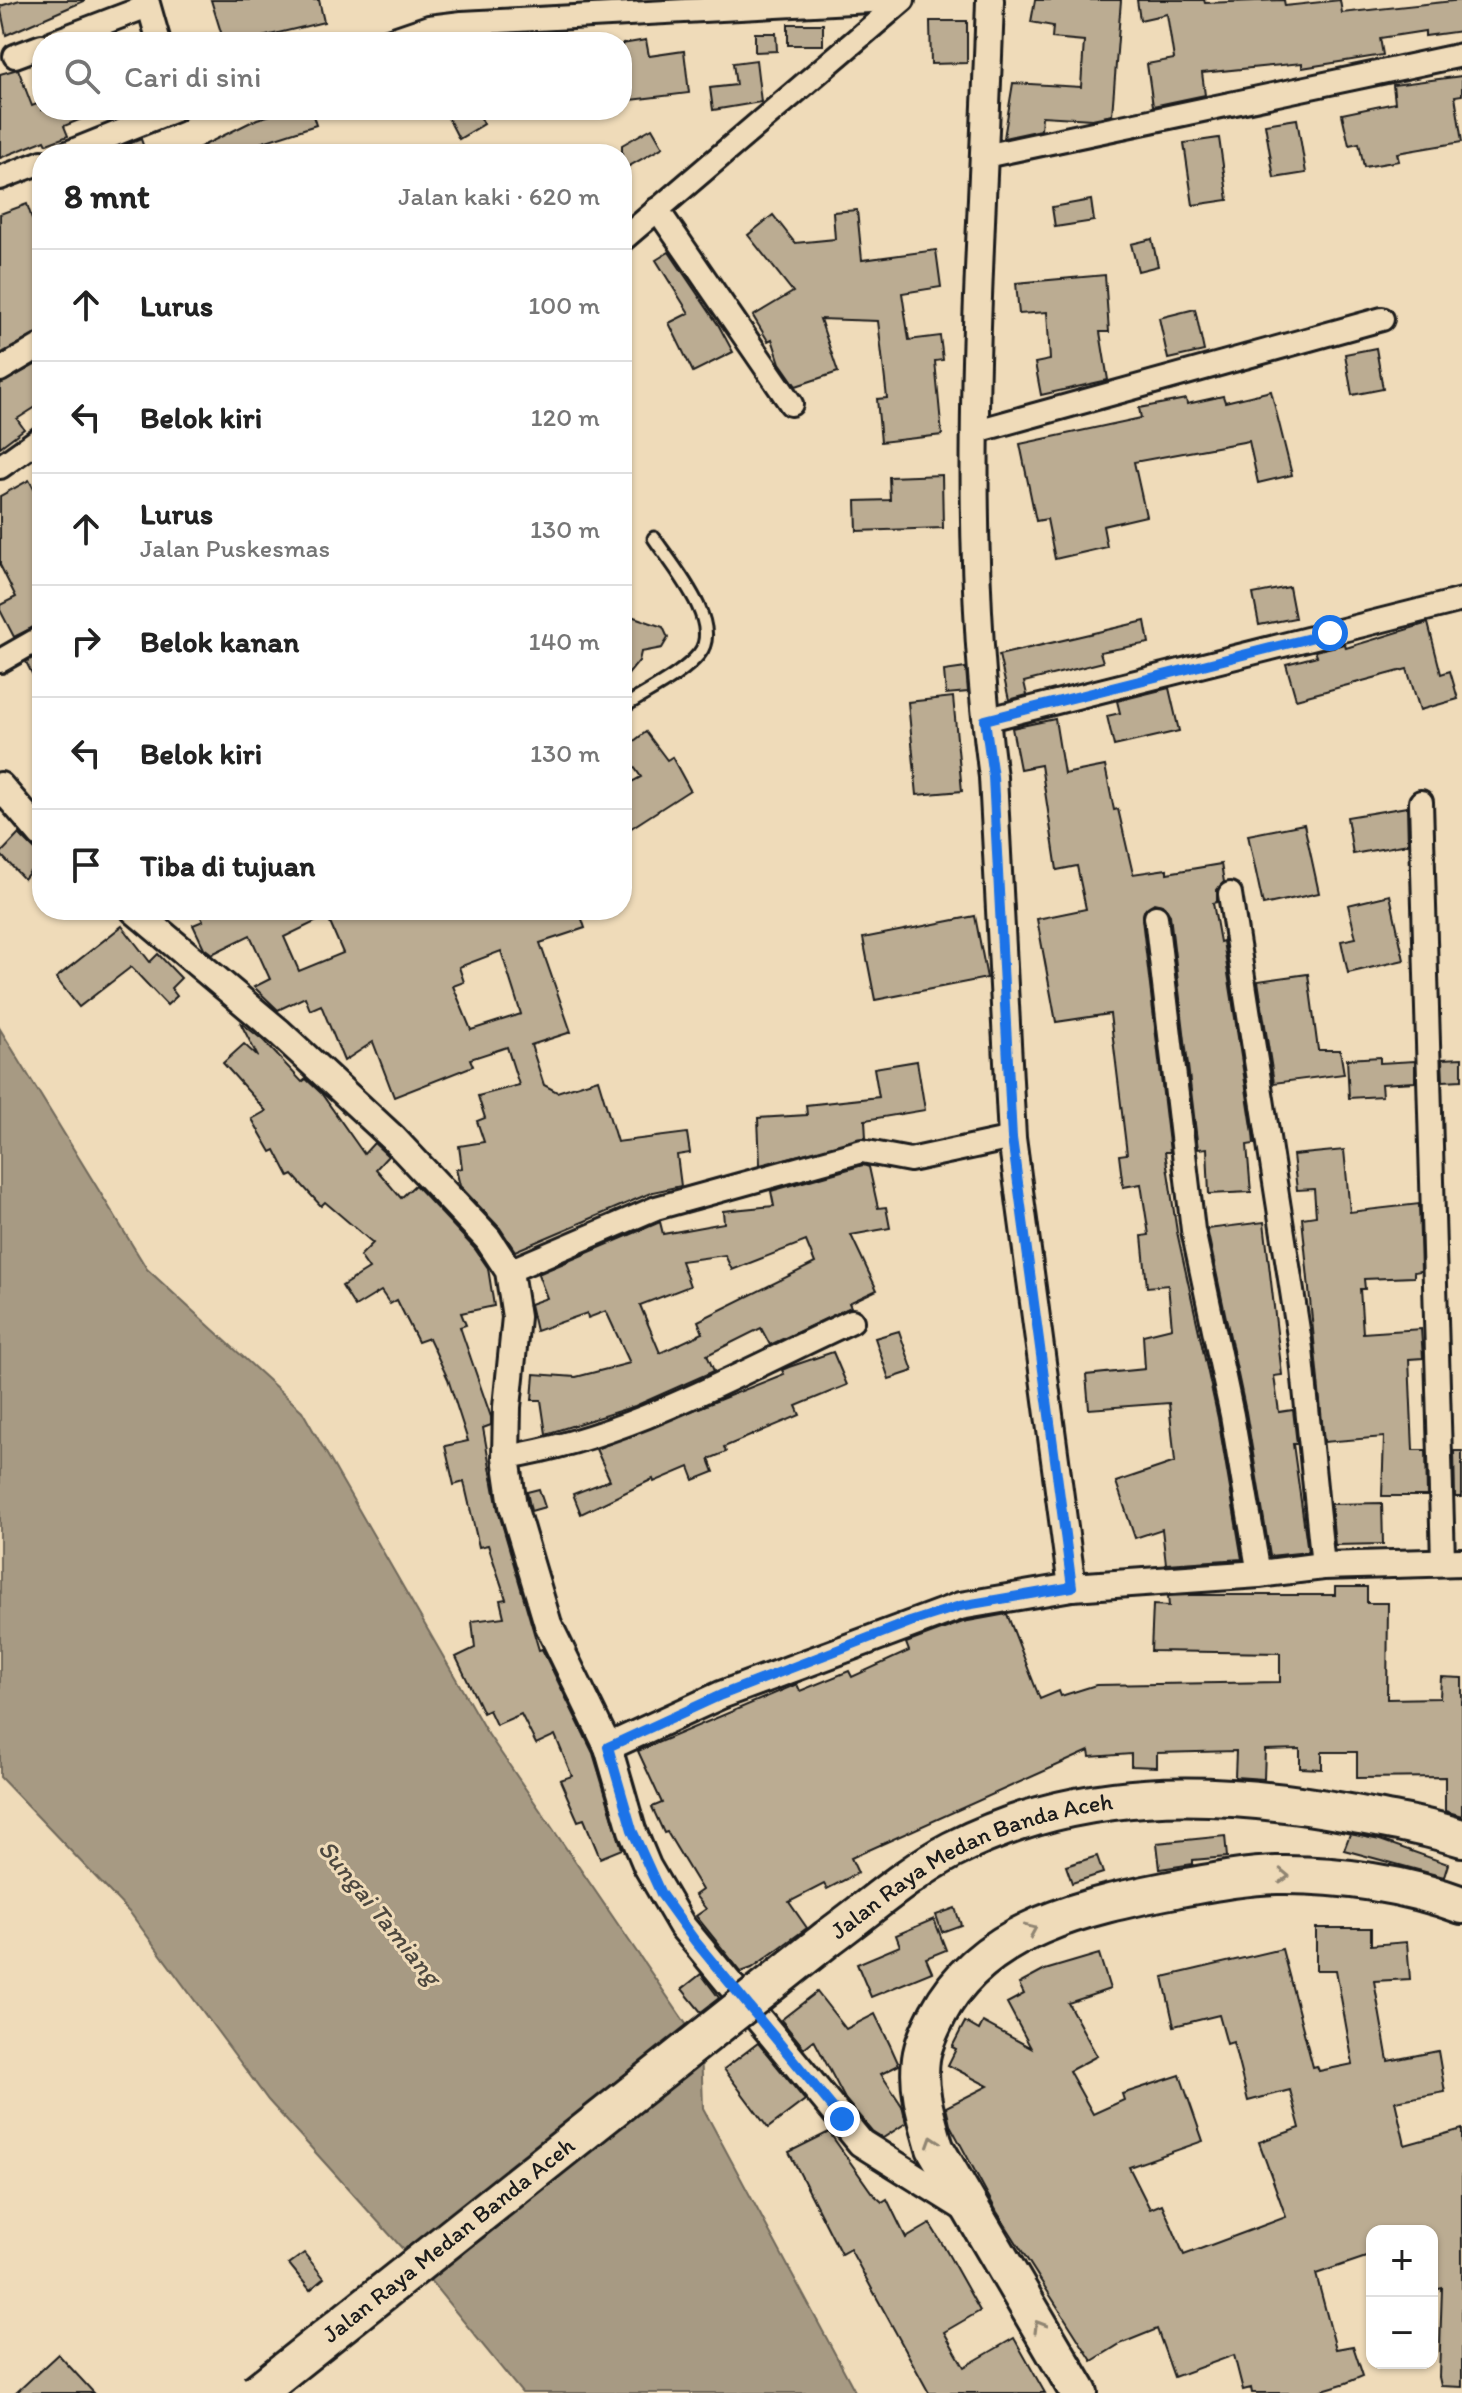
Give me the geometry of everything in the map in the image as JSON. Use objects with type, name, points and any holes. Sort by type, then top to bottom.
[{"type":"highway","name":"Jalan Raya Medan Banda Aceh","points":[[256,2393],[828,1938],[937,1860],[973,1841],[1032,1819],[1144,1796],[1197,1794],[1257,1798],[1432,1828],[1462,1838]]},
{"type":"highway","points":[[1079,2393],[968,2210],[935,2148],[923,2107],[921,2058],[928,2035],[951,1990],[980,1959],[1009,1940],[1060,1918],[1126,1898],[1238,1878],[1279,1875],[1398,1887],[1462,1905]]},
{"type":"street","points":[[414,32],[462,23],[889,0]]},
{"type":"street","points":[[632,231],[857,43],[903,0]]},
{"type":"street","points":[[990,0],[973,432],[985,720],[993,777],[1012,1138],[1072,1587]]},
{"type":"street","points":[[77,32],[148,3],[156,32]]},
{"type":"street","points":[[15,56],[32,50]]},
{"type":"street","points":[[985,156],[1462,55]]},
{"type":"street","points":[[111,144],[156,120]]},
{"type":"street","points":[[0,178],[32,166]]},
{"type":"street","points":[[657,209],[791,404]]},
{"type":"street","points":[[973,432],[1382,319]]},
{"type":"street","points":[[0,370],[32,351]]},
{"type":"street","points":[[0,467],[32,444]]},
{"type":"street","points":[[985,720],[1462,600]]},
{"type":"street","points":[[0,661],[32,643]]},
{"type":"street","points":[[0,786],[32,823]]},
{"type":"street","points":[[608,1747],[721,1695],[910,1622],[960,1606],[1072,1587],[1259,1574],[1323,1566],[1452,1561],[1421,802]]},
{"type":"street","points":[[1230,894],[1301,1349],[1323,1566]]},
{"type":"street","points":[[1156,917],[1193,1230],[1232,1415],[1259,1574]]},
{"type":"street","points":[[146,920],[279,1032],[393,1138],[488,1239],[509,1271],[516,1330],[507,1407],[506,1457],[524,1551],[548,1624],[608,1747],[639,1849],[661,1894],[695,1941],[861,2143],[968,2210]]},
{"type":"street","points":[[509,1271],[656,1208],[852,1154],[870,1151],[910,1160],[1012,1138]]},
{"type":"street","points":[[506,1457],[569,1445],[648,1417],[852,1321]]},
{"type":"lane","points":[[632,701],[697,657],[706,635],[703,613],[654,538]]},
{"type":"water","name":"Sungai Tamiang","points":[[0,1029],[147,1269],[302,1411],[486,1731],[701,2046],[703,2108],[856,2393],[522,2393],[420,2268],[268,2100],[131,1914],[0,1777]]},
{"type":"building","points":[[20,0],[84,1],[6,35],[0,6]]},
{"type":"building","points":[[211,0],[319,0],[324,22],[282,32],[221,32]]},
{"type":"building","points":[[1035,0],[1121,0],[1112,115],[1092,119],[1042,116],[1041,130],[1004,138],[1013,83],[1081,87],[1084,41],[1052,38],[1053,26],[1031,22]]},
{"type":"building","points":[[1137,0],[1204,0],[1205,3],[1284,0],[1285,6],[1340,0],[1342,13],[1462,0],[1462,31],[1425,36],[1425,31],[1380,38],[1383,55],[1302,68],[1302,63],[1202,73],[1205,95],[1153,106],[1147,64],[1174,59],[1167,14],[1140,20]]},
{"type":"building","points":[[930,21],[967,21],[967,63],[931,64]]},
{"type":"building","points":[[788,24],[823,24],[823,45],[788,45]]},
{"type":"building","points":[[755,33],[776,33],[777,51],[755,52]]},
{"type":"building","points":[[646,40],[649,56],[684,51],[689,93],[632,100],[632,42]]},
{"type":"building","points":[[756,60],[761,102],[713,110],[710,88],[736,85],[733,63]]},
{"type":"building","points":[[18,69],[32,106],[32,120],[79,120],[64,126],[68,136],[47,144],[45,140],[32,144],[0,158],[0,74]]},
{"type":"building","points":[[1462,76],[1462,95],[1455,96],[1462,142],[1397,153],[1399,161],[1364,167],[1359,143],[1349,145],[1342,114],[1395,103],[1393,85]]},
{"type":"building","points":[[1297,119],[1306,173],[1274,178],[1265,124]]},
{"type":"building","points":[[255,120],[314,120],[316,125],[257,144],[206,144]]},
{"type":"building","points":[[449,120],[482,120],[484,124],[459,139]]},
{"type":"building","points":[[652,128],[663,147],[632,164],[632,144],[624,144]]},
{"type":"building","points":[[1219,138],[1228,200],[1193,205],[1184,143]]},
{"type":"building","points":[[1091,200],[1094,221],[1055,227],[1052,207]]},
{"type":"building","points":[[27,204],[32,219],[32,336],[0,354],[0,214]]},
{"type":"building","points":[[857,210],[862,260],[936,250],[941,287],[902,293],[909,340],[940,336],[943,360],[935,361],[942,435],[881,442],[877,399],[887,398],[878,321],[820,319],[838,372],[796,386],[780,363],[772,339],[768,341],[753,316],[793,292],[748,235],[773,215],[795,243],[835,239],[833,212]]},
{"type":"building","points":[[1152,239],[1158,266],[1138,271],[1131,244]]},
{"type":"building","points":[[669,252],[733,352],[693,372],[669,323],[689,313],[656,260]]},
{"type":"building","points":[[1105,275],[1109,332],[1100,332],[1108,380],[1041,395],[1035,363],[1050,360],[1047,312],[1019,314],[1016,283]]},
{"type":"building","points":[[1195,309],[1204,351],[1168,359],[1159,318]]},
{"type":"building","points":[[1376,348],[1383,389],[1352,395],[1345,354]]},
{"type":"building","points":[[32,366],[32,409],[17,419],[24,429],[0,447],[0,384]]},
{"type":"building","points":[[1271,391],[1292,475],[1258,483],[1249,441],[1134,462],[1146,516],[1103,526],[1107,547],[1055,559],[1047,519],[1036,521],[1020,444],[1141,418],[1139,408],[1186,399],[1187,404],[1223,396],[1225,402]]},
{"type":"building","points":[[942,475],[943,528],[857,531],[856,501],[890,500],[889,477]]},
{"type":"building","points":[[29,480],[32,485],[32,628],[14,637],[0,610],[0,605],[16,597],[0,565],[0,496]]},
{"type":"building","points":[[1289,587],[1295,618],[1259,625],[1253,594]]},
{"type":"building","points":[[632,616],[663,627],[668,638],[662,648],[641,652],[632,670]]},
{"type":"building","points":[[1145,621],[1149,643],[1100,652],[1103,662],[1024,682],[1027,695],[1009,700],[999,655]]},
{"type":"building","points":[[1428,623],[1441,674],[1450,671],[1458,699],[1420,710],[1407,669],[1296,699],[1286,664],[1317,656],[1315,651],[1345,644],[1346,648]]},
{"type":"building","points":[[32,659],[32,674],[26,662]]},
{"type":"building","points":[[966,668],[968,692],[946,694],[944,671]]},
{"type":"building","points":[[1169,688],[1179,731],[1114,746],[1107,716],[1120,713],[1117,701]]},
{"type":"building","points":[[953,697],[962,791],[917,795],[908,702]]},
{"type":"building","points":[[1055,719],[1064,774],[1105,766],[1133,874],[1167,869],[1167,873],[1221,864],[1224,882],[1217,890],[1217,902],[1213,903],[1220,942],[1223,941],[1253,1133],[1254,1144],[1247,1145],[1251,1192],[1209,1194],[1207,1148],[1198,1149],[1170,915],[1162,905],[1154,903],[1144,911],[1142,919],[1170,1152],[1165,1152],[1177,1232],[1218,1418],[1242,1559],[1166,1564],[1162,1529],[1135,1538],[1116,1482],[1175,1462],[1169,1403],[1089,1409],[1086,1375],[1145,1369],[1143,1335],[1172,1328],[1168,1285],[1147,1287],[1142,1236],[1149,1235],[1141,1184],[1123,1187],[1119,1155],[1127,1154],[1110,1014],[1056,1022],[1037,919],[1086,909],[1077,866],[1057,870],[1041,765],[1020,769],[1012,728]]},
{"type":"building","points":[[646,732],[667,760],[672,757],[690,790],[632,828],[632,782],[641,777],[632,764],[632,742]]},
{"type":"building","points":[[1407,807],[1408,844],[1353,854],[1347,817]]},
{"type":"building","points":[[1304,824],[1319,893],[1263,905],[1248,835]]},
{"type":"building","points":[[19,834],[32,847],[32,869],[24,879],[0,854]]},
{"type":"building","points":[[1390,895],[1404,960],[1348,973],[1341,941],[1356,938],[1348,905]]},
{"type":"building","points":[[975,916],[987,978],[875,1000],[863,938]]},
{"type":"building","points":[[202,920],[319,920],[284,937],[299,971],[343,953],[329,920],[582,920],[585,928],[540,943],[571,1032],[531,1045],[544,1085],[557,1092],[598,1079],[617,1142],[687,1133],[690,1153],[677,1155],[681,1186],[653,1192],[515,1251],[500,1228],[460,1186],[456,1169],[462,1168],[459,1146],[484,1142],[477,1121],[485,1118],[478,1096],[519,1085],[507,1047],[470,1059],[473,1066],[394,1097],[373,1042],[344,1061],[321,1005],[310,1010],[305,997],[278,1010],[254,987],[270,979],[250,935],[212,954],[204,948],[193,925]],"holes":[[[501,951],[521,1014],[471,1030],[453,986],[464,982],[459,967]]]},
{"type":"building","points":[[122,926],[150,962],[158,954],[181,978],[171,988],[177,996],[167,1005],[131,967],[79,1007],[56,978]]},
{"type":"building","points":[[1308,974],[1318,1050],[1340,1050],[1344,1074],[1274,1083],[1258,981]]},
{"type":"building","points":[[240,1022],[263,1040],[302,1082],[306,1079],[321,1093],[364,1154],[374,1143],[388,1156],[376,1169],[401,1198],[415,1185],[475,1249],[488,1268],[494,1306],[461,1313],[466,1325],[460,1327],[491,1417],[491,1425],[483,1428],[498,1510],[539,1650],[542,1649],[593,1753],[622,1849],[600,1858],[584,1819],[578,1821],[560,1780],[572,1776],[555,1735],[536,1744],[521,1714],[496,1725],[489,1710],[483,1713],[456,1657],[475,1648],[472,1621],[504,1617],[500,1600],[506,1599],[488,1545],[479,1547],[464,1482],[454,1485],[445,1446],[468,1441],[448,1379],[429,1338],[418,1342],[397,1300],[390,1304],[381,1291],[355,1307],[342,1286],[369,1269],[360,1256],[373,1243],[325,1202],[321,1206],[293,1175],[289,1177],[275,1150],[271,1152],[252,1119],[266,1111],[223,1063],[244,1044],[258,1057]]},
{"type":"building","points":[[1380,1057],[1380,1063],[1415,1061],[1415,1082],[1381,1084],[1382,1096],[1349,1098],[1347,1059]]},
{"type":"building","points":[[1462,1058],[1462,1080],[1443,1081],[1442,1059]]},
{"type":"building","points":[[917,1061],[925,1110],[865,1120],[866,1138],[760,1165],[758,1118],[807,1115],[806,1105],[879,1097],[874,1068]]},
{"type":"building","points":[[1344,1150],[1350,1212],[1419,1204],[1421,1271],[1414,1272],[1414,1277],[1364,1279],[1365,1289],[1360,1289],[1363,1333],[1421,1329],[1423,1358],[1409,1359],[1413,1450],[1426,1450],[1427,1496],[1382,1496],[1384,1437],[1324,1442],[1302,1218],[1316,1216],[1314,1189],[1297,1190],[1293,1155]]},
{"type":"building","points":[[863,1165],[869,1167],[878,1208],[886,1207],[890,1228],[851,1235],[877,1290],[849,1303],[851,1307],[770,1345],[761,1328],[707,1355],[714,1371],[635,1406],[546,1434],[541,1400],[532,1400],[534,1374],[576,1377],[630,1363],[606,1311],[588,1318],[587,1313],[536,1331],[530,1304],[547,1298],[538,1274],[660,1222],[663,1234],[724,1223],[723,1211],[774,1206],[771,1191]],"holes":[[[806,1241],[815,1263],[698,1321],[703,1333],[660,1353],[640,1305],[690,1286],[681,1261],[725,1255],[732,1270]]]},
{"type":"building","points":[[1264,1222],[1282,1375],[1274,1376],[1279,1412],[1293,1410],[1297,1444],[1293,1444],[1308,1552],[1270,1556],[1246,1412],[1207,1229]]},
{"type":"building","points":[[899,1331],[913,1371],[889,1379],[875,1338]]},
{"type":"building","points":[[833,1352],[847,1385],[796,1406],[800,1415],[724,1447],[726,1452],[709,1459],[714,1472],[694,1480],[689,1467],[654,1482],[653,1479],[581,1514],[573,1494],[610,1480],[596,1449],[784,1374],[782,1370],[789,1367]]},
{"type":"building","points":[[1454,1451],[1462,1451],[1462,1497],[1455,1497]]},
{"type":"building","points":[[539,1489],[545,1507],[531,1511],[527,1492]]},
{"type":"building","points":[[1382,1503],[1383,1544],[1335,1545],[1331,1504]]},
{"type":"building","points":[[1335,1587],[1367,1587],[1367,1603],[1388,1603],[1387,1699],[1440,1698],[1441,1677],[1462,1678],[1462,1816],[1445,1811],[1445,1777],[1357,1778],[1357,1752],[1322,1752],[1322,1769],[1300,1768],[1300,1749],[1265,1750],[1264,1779],[1235,1777],[1236,1751],[1157,1753],[1157,1767],[1131,1766],[1131,1754],[1090,1757],[1089,1751],[851,1858],[858,1873],[827,1889],[824,1884],[789,1902],[807,1928],[752,1968],[741,1972],[696,1916],[706,1909],[695,1895],[702,1890],[667,1832],[664,1833],[652,1807],[662,1803],[638,1751],[797,1684],[800,1691],[849,1671],[852,1677],[909,1651],[906,1643],[963,1622],[1007,1614],[1040,1699],[1059,1691],[1061,1696],[1096,1685],[1280,1682],[1280,1653],[1151,1651],[1153,1605],[1169,1606],[1168,1596],[1335,1595]]},
{"type":"building","points":[[1350,1834],[1380,1840],[1448,1864],[1444,1877],[1344,1850]]},
{"type":"building","points":[[1225,1836],[1227,1857],[1193,1860],[1193,1864],[1160,1869],[1157,1843]]},
{"type":"building","points":[[1097,1856],[1103,1873],[1072,1883],[1066,1866]]},
{"type":"building","points":[[955,1908],[961,1925],[942,1932],[936,1915]]},
{"type":"building","points":[[934,1919],[946,1950],[926,1958],[932,1972],[871,1997],[857,1964],[900,1946],[896,1935]]},
{"type":"building","points":[[1316,1928],[1371,1928],[1371,1945],[1407,1942],[1410,1979],[1374,1981],[1388,2061],[1438,2051],[1445,2092],[1395,2101],[1405,2145],[1462,2129],[1462,2387],[1441,2386],[1439,2377],[1442,2288],[1438,2289],[1438,2225],[1366,2225],[1366,2257],[1316,2274],[1336,2349],[1353,2346],[1363,2376],[1346,2383],[1313,2393],[1252,2393],[1251,2388],[1243,2390],[1234,2355],[1174,2377],[1157,2329],[1120,2344],[1092,2361],[997,2212],[950,2125],[946,2107],[988,2086],[948,2065],[956,2049],[952,2047],[965,2022],[979,2030],[983,2022],[1031,2048],[1007,2003],[1024,1994],[1019,1984],[1045,1970],[1099,1954],[1110,1989],[1068,2003],[1097,2056],[1069,2071],[1093,2114],[1124,2100],[1122,2094],[1180,2075],[1203,2141],[1129,2167],[1150,2209],[1162,2204],[1184,2255],[1286,2217],[1259,2142],[1300,2128],[1290,2090],[1248,2101],[1233,2042],[1227,2044],[1219,2015],[1174,2026],[1163,1977],[1282,1949],[1313,2067],[1317,2066],[1319,2071],[1353,2064],[1336,1970],[1316,1970]]},
{"type":"building","points":[[701,1974],[719,1998],[701,2012],[682,1989]]},
{"type":"building","points":[[817,1992],[846,2029],[875,2014],[890,2045],[899,2065],[881,2074],[902,2106],[906,2123],[883,2138],[872,2131],[845,2099],[814,2040],[804,2048],[781,2020]]},
{"type":"building","points":[[758,2043],[805,2100],[768,2128],[724,2069]]},
{"type":"building","points":[[829,2132],[872,2193],[882,2202],[887,2199],[906,2238],[930,2224],[943,2245],[980,2311],[944,2332],[964,2367],[1014,2338],[1045,2393],[929,2393],[850,2249],[841,2254],[789,2152]]},
{"type":"building","points":[[304,2253],[324,2278],[310,2290],[289,2264]]},
{"type":"building","points":[[58,2354],[94,2393],[16,2393]]},
{"type":"route","points":[[842,2119],[730,1980],[682,1926],[661,1894],[632,1830],[608,1747],[721,1695],[910,1622],[960,1606],[1072,1587],[1012,1138],[993,777],[985,720],[1330,633]]}]
